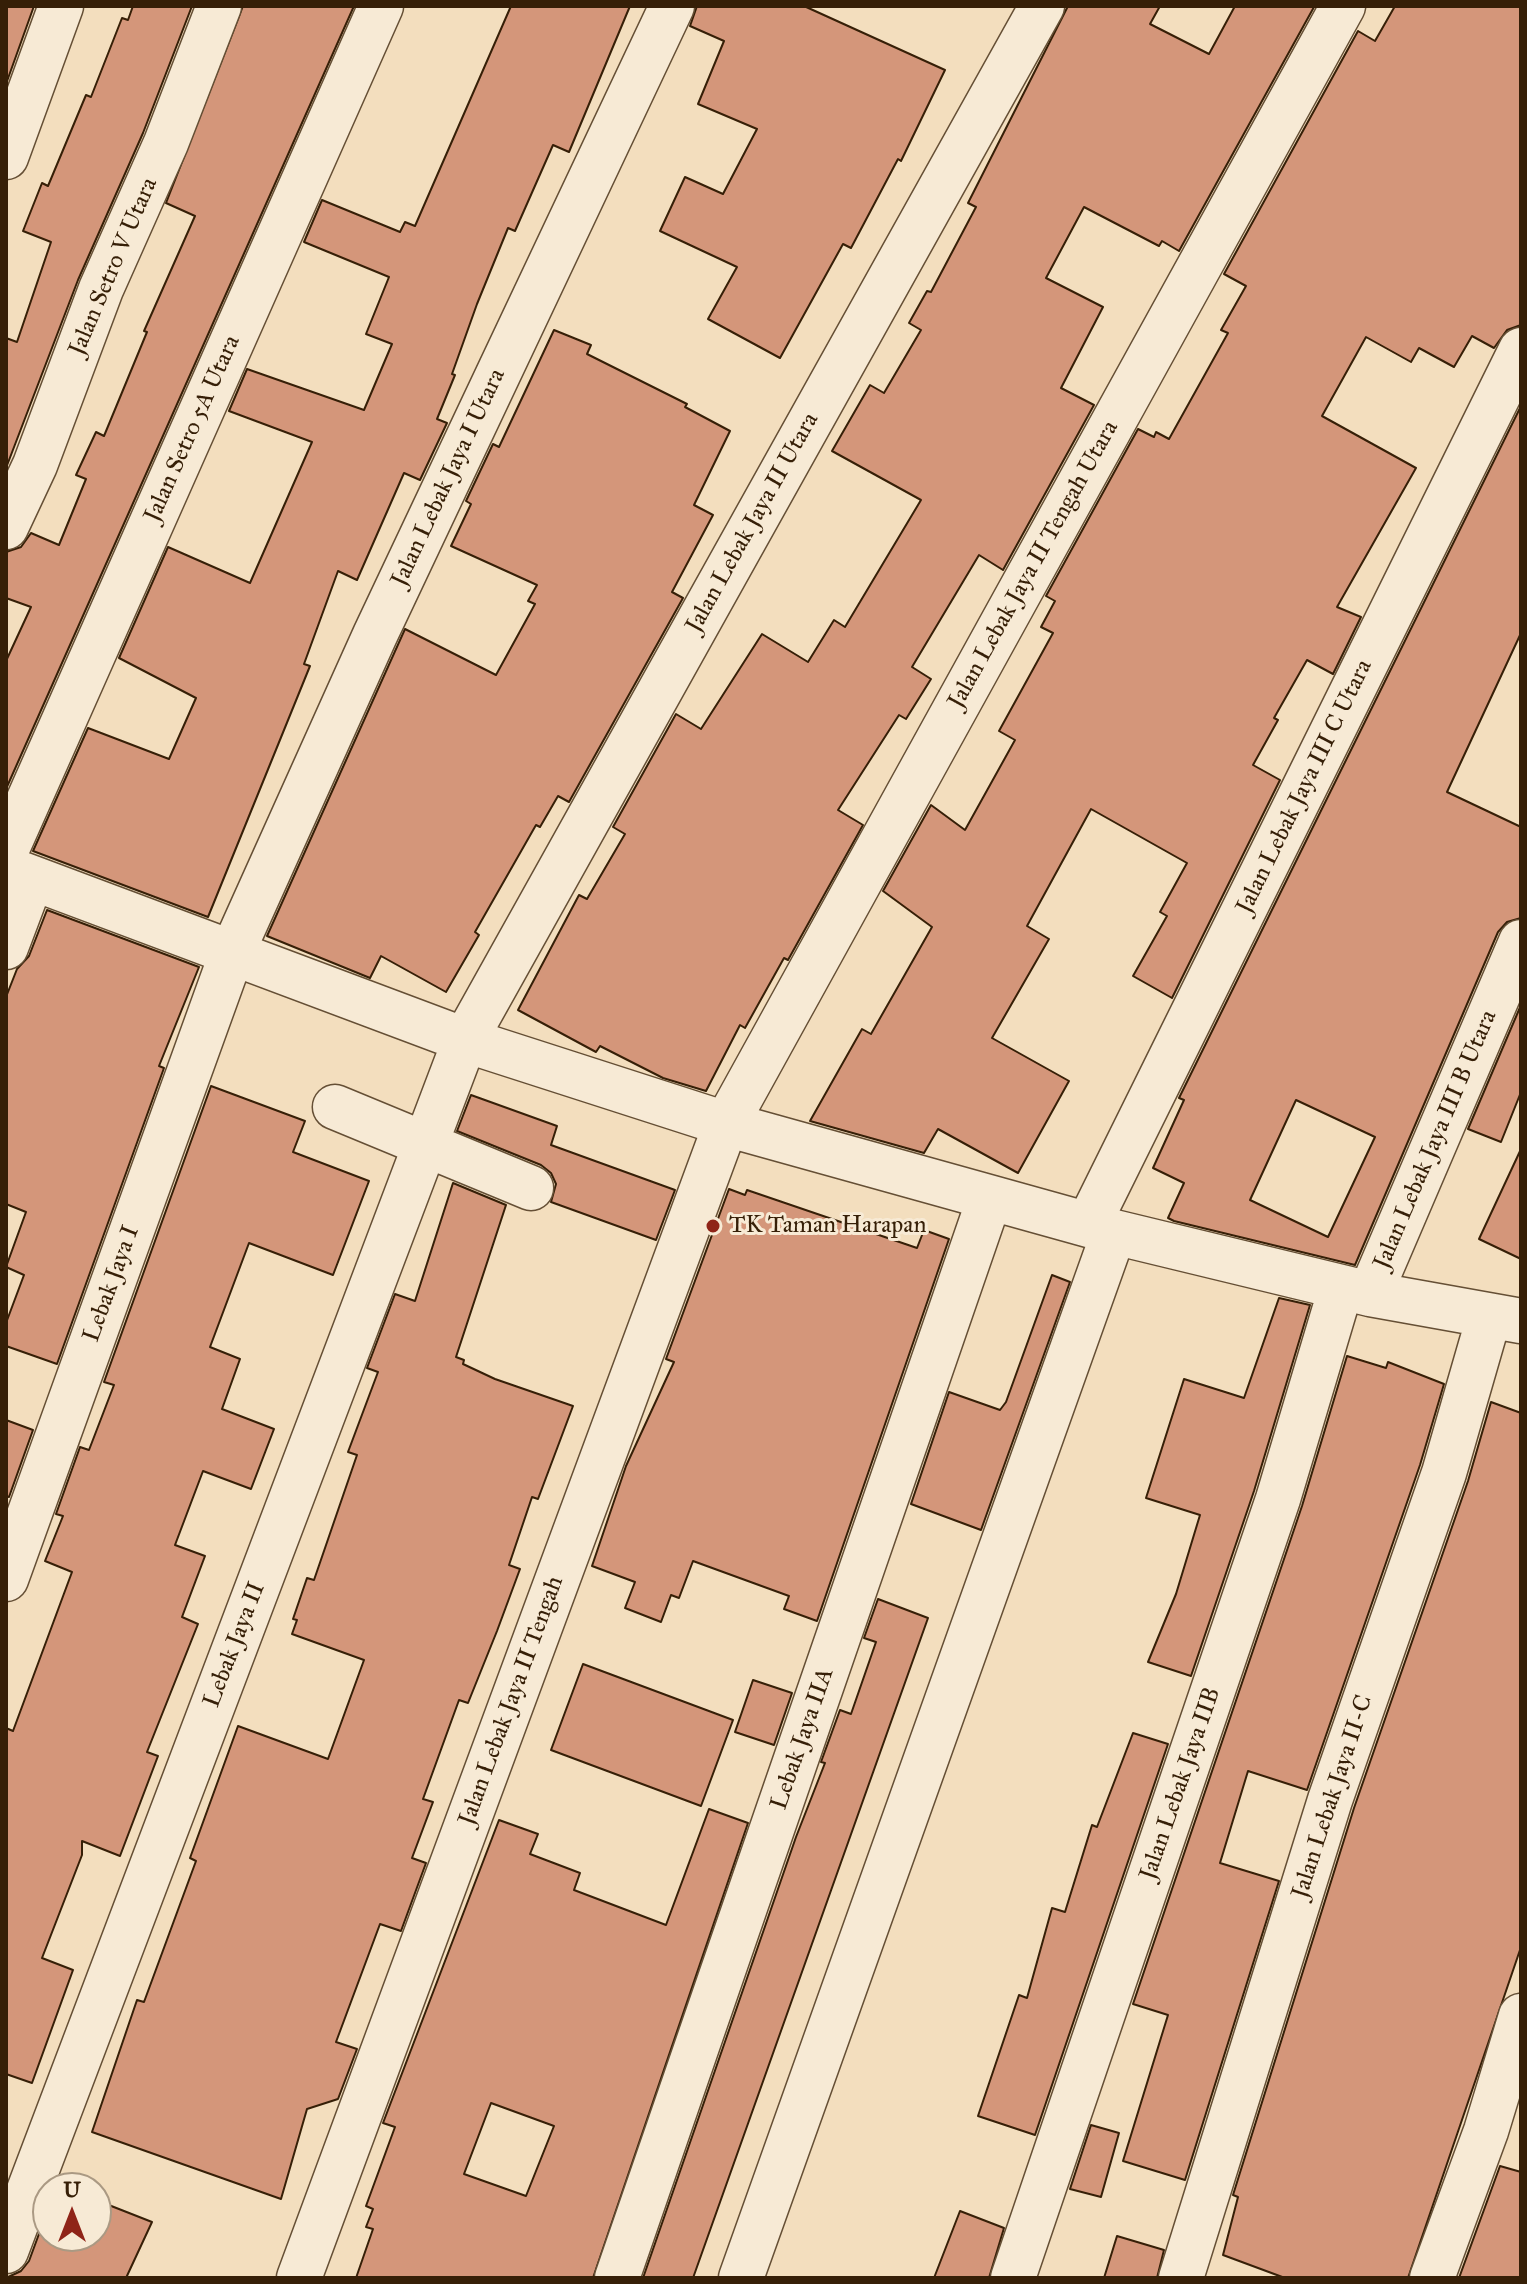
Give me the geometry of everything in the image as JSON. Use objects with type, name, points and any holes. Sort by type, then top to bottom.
[{"type":"street","points":[[6,157],[61,6]]},
{"type":"street","name":"Jalan Setro V Utara","points":[[6,527],[35,465],[101,289],[166,143],[219,6]]},
{"type":"street","name":"Jalan Setro 5A Utara","points":[[6,947],[15,866],[381,6]]},
{"type":"street","name":"Jalan Lebak Jaya I Utara","points":[[226,971],[375,635],[672,6]]},
{"type":"street","name":"Jalan Lebak Jaya II Utara","points":[[465,1040],[1042,6]]},
{"type":"street","name":"Jalan Lebak Jaya II Tengah Utara","points":[[726,1124],[1343,6]]},
{"type":"street","name":"Jalan Lebak Jaya III C Utara","points":[[741,2278],[1101,1228],[1521,350]]},
{"type":"street","points":[[15,866],[226,971],[465,1040],[726,1124],[989,1200],[1356,1291],[1505,1319]]},
{"type":"street","name":"Jalan Lebak Jaya III B Utara","points":[[1356,1291],[1521,942]]},
{"type":"street","name":"Lebak Jaya I","points":[[6,1579],[226,971]]},
{"type":"street","name":"Lebak Jaya II","points":[[6,2251],[465,1040]]},
{"type":"street","points":[[335,1107],[531,1188]]},
{"type":"street","name":"Jalan Lebak Jaya II Tengah","points":[[299,2278],[726,1124]]},
{"type":"street","name":"Lebak Jaya IIA","points":[[617,2278],[989,1200]]},
{"type":"street","name":"Jalan Lebak Jaya IIB","points":[[1013,2278],[1278,1499],[1356,1291]]},
{"type":"street","name":"Jalan Lebak Jaya II-C","points":[[1181,2278],[1330,1800],[1444,1473],[1505,1319]]},
{"type":"street","points":[[1432,2278],[1486,2131],[1521,2016]]},
{"type":"building","points":[[6,6],[34,6],[6,84]]},
{"type":"building","points":[[133,6],[192,6],[143,133],[78,280],[6,468],[6,338],[17,342],[51,242],[23,231],[42,183],[48,186],[86,95],[91,97],[122,18],[128,20]]},
{"type":"building","points":[[243,6],[354,6],[6,789],[6,661],[31,607],[6,598],[6,552],[21,547],[31,533],[59,545],[86,479],[76,475],[96,432],[104,436],[147,332],[144,331],[195,216],[166,203]]},
{"type":"building","points":[[511,6],[630,6],[569,152],[553,145],[515,231],[508,228],[477,304],[452,374],[455,375],[437,419],[447,423],[420,480],[404,473],[357,580],[338,571],[304,664],[310,666],[208,917],[33,851],[88,728],[169,759],[196,698],[119,658],[168,547],[250,583],[312,442],[229,411],[247,369],[364,410],[392,344],[366,334],[389,277],[304,242],[322,200],[400,232],[405,222],[415,226]]},
{"type":"building","points":[[697,6],[804,6],[945,70],[901,161],[898,159],[851,248],[843,244],[780,358],[708,319],[737,267],[660,231],[685,177],[723,194],[757,129],[698,104],[724,41],[690,26]]},
{"type":"building","points":[[1068,6],[1160,6],[1150,24],[1209,54],[1235,6],[1314,7],[1179,251],[1162,241],[1159,246],[1084,207],[1046,278],[1103,307],[1061,388],[1094,405],[1003,570],[979,555],[912,667],[931,679],[906,719],[899,715],[838,810],[863,825],[788,960],[784,958],[745,1028],[740,1025],[706,1091],[663,1078],[600,1046],[596,1052],[518,1010],[579,895],[587,899],[625,834],[613,827],[676,714],[701,729],[762,634],[808,662],[834,620],[845,627],[921,500],[832,451],[870,385],[884,393],[921,330],[909,323],[927,291],[931,292],[976,207],[968,203]]},
{"type":"building","points":[[1395,6],[1521,6],[1521,325],[1507,330],[1494,348],[1472,336],[1454,367],[1419,348],[1411,362],[1366,337],[1322,416],[1416,468],[1337,607],[1361,617],[1333,674],[1307,660],[1274,718],[1278,720],[1253,765],[1280,780],[1172,998],[1133,976],[1167,916],[1160,912],[1187,863],[1091,809],[1027,926],[1049,939],[992,1038],[1069,1081],[1018,1173],[938,1129],[924,1153],[810,1121],[862,1029],[871,1034],[932,927],[883,891],[931,805],[965,830],[1015,740],[999,731],[1053,633],[1041,627],[1055,601],[1046,596],[1138,429],[1154,437],[1156,432],[1169,439],[1228,333],[1221,330],[1246,286],[1224,274],[1358,31],[1375,41]]},
{"type":"building","points":[[554,330],[591,345],[587,354],[687,404],[685,407],[730,431],[694,505],[713,515],[672,592],[683,598],[569,802],[558,796],[540,827],[536,825],[475,932],[479,935],[446,992],[381,956],[370,978],[267,936],[405,629],[496,675],[535,604],[528,601],[537,585],[451,546],[471,504],[466,501],[493,444],[499,447]]},
{"type":"building","points":[[1521,406],[1521,633],[1447,792],[1521,827],[1521,918],[1507,922],[1498,932],[1355,1265],[1168,1218],[1184,1183],[1153,1168],[1184,1100],[1179,1098]],"holes":[[[1296,1100],[1375,1137],[1328,1237],[1250,1200]]]},
{"type":"building","points":[[47,910],[199,967],[159,1066],[164,1068],[57,1364],[6,1346],[6,1323],[24,1275],[6,1267],[26,1212],[6,1204],[6,997],[17,969],[29,956]]},
{"type":"building","points":[[1521,1005],[1521,1092],[1501,1142],[1468,1129]]},
{"type":"building","points":[[211,1086],[305,1121],[293,1152],[369,1181],[333,1275],[249,1243],[210,1347],[240,1359],[222,1409],[274,1429],[251,1489],[203,1471],[175,1545],[205,1556],[182,1617],[198,1624],[147,1752],[158,1756],[120,1856],[82,1841],[82,1855],[42,1958],[73,1970],[32,2083],[6,2074],[6,1728],[13,1731],[72,1572],[45,1561],[63,1516],[56,1514],[80,1447],[89,1450],[114,1385],[104,1382]]},
{"type":"building","points":[[471,1095],[557,1126],[551,1145],[675,1190],[656,1240],[551,1202],[556,1184],[551,1173],[541,1165],[457,1131]]},
{"type":"building","points":[[1521,1149],[1521,1259],[1479,1239]]},
{"type":"building","points":[[453,1183],[506,1205],[456,1357],[464,1360],[463,1364],[495,1379],[573,1406],[538,1499],[532,1497],[509,1565],[520,1569],[497,1631],[468,1703],[459,1700],[423,1799],[433,1802],[412,1858],[426,1863],[401,1931],[380,1924],[336,2042],[357,2049],[338,2099],[307,2109],[281,2199],[92,2132],[137,2000],[144,2002],[196,1861],[190,1858],[238,1726],[328,1759],[364,1660],[292,1634],[297,1620],[293,1619],[307,1578],[314,1580],[357,1455],[348,1452],[378,1372],[367,1368],[395,1294],[415,1301]]},
{"type":"building","points":[[729,1189],[745,1195],[747,1190],[917,1248],[924,1230],[949,1239],[817,1621],[784,1609],[789,1596],[693,1561],[679,1598],[671,1595],[661,1622],[625,1608],[635,1582],[592,1566],[626,1466],[674,1362],[666,1359]]},
{"type":"building","points":[[1052,1275],[1070,1282],[981,1530],[911,1504],[949,1392],[1000,1410],[1006,1402]]},
{"type":"building","points":[[1279,1298],[1310,1305],[1254,1491],[1191,1676],[1148,1662],[1176,1594],[1200,1515],[1146,1498],[1184,1379],[1244,1398]]},
{"type":"building","points":[[1347,1356],[1386,1368],[1388,1362],[1444,1384],[1420,1465],[1307,1790],[1248,1771],[1220,1863],[1279,1881],[1185,2180],[1123,2161],[1168,2015],[1133,2004],[1302,1506]]},
{"type":"building","points":[[1491,1402],[1521,1413],[1521,1947],[1408,2278],[1285,2278],[1223,2255],[1238,2197],[1233,2195],[1354,1808],[1468,1481]]},
{"type":"building","points":[[6,1420],[33,1430],[9,1497],[6,1496]]},
{"type":"building","points":[[878,1599],[928,1618],[693,2278],[643,2278],[796,1837],[825,1763],[821,1762],[840,1710],[851,1714],[876,1642],[864,1638]]},
{"type":"building","points":[[583,1664],[733,1720],[701,1806],[551,1750]]},
{"type":"building","points":[[753,1680],[792,1693],[774,1745],[735,1732]]},
{"type":"building","points":[[1133,1733],[1168,1744],[1035,2135],[978,2116],[1019,1995],[1027,1998],[1052,1908],[1065,1912],[1092,1825],[1097,1827]]},
{"type":"building","points":[[709,1809],[748,1823],[593,2278],[356,2278],[373,2229],[366,2227],[373,2209],[366,2206],[395,2127],[383,2123],[499,1820],[538,1834],[530,1854],[580,1873],[574,1890],[666,1925]],"holes":[[[491,2103],[554,2126],[526,2196],[464,2174]]]},
{"type":"building","points":[[1091,2125],[1119,2133],[1101,2197],[1070,2189]]},
{"type":"building","points":[[1500,2166],[1521,2172],[1521,2278],[1459,2278]]},
{"type":"building","points":[[112,2206],[152,2222],[126,2278],[6,2278],[21,2271],[32,2252],[112,2252]]},
{"type":"building","points":[[960,2211],[1004,2228],[989,2278],[934,2278]]},
{"type":"building","points":[[1117,2236],[1164,2250],[1157,2278],[1104,2278]]},
{"type":"place","name":"TK Taman Harapan","points":[[713,1226]]}]
